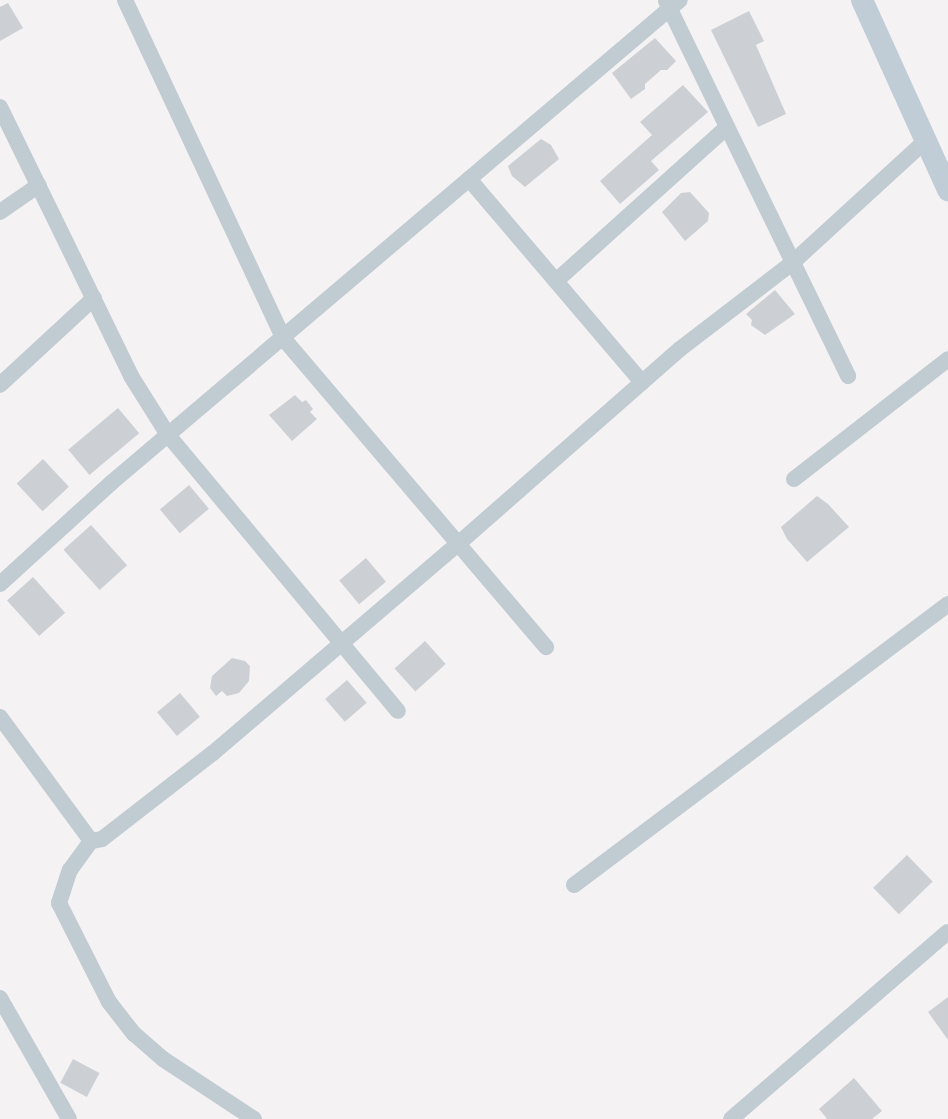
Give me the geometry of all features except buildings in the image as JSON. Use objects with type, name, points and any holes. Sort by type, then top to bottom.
[{"type":"street","points":[[125,0],[283,338],[546,647]]},
{"type":"street","points":[[862,0],[948,190]]},
{"type":"street","points":[[0,584],[168,435],[672,3],[727,127],[848,375]]},
{"type":"street","points":[[0,107],[131,376],[168,435],[398,711]]},
{"type":"street","points":[[556,280],[727,127]]},
{"type":"street","points":[[254,1119],[163,1059],[134,1034],[109,1002],[59,903],[70,870],[91,841],[102,839],[213,753],[458,544],[680,349],[792,263],[926,140]]},
{"type":"street","points":[[469,179],[642,382]]},
{"type":"street","points":[[0,212],[39,185]]},
{"type":"street","points":[[0,385],[94,298]]},
{"type":"street","points":[[794,479],[948,359]]},
{"type":"street","points":[[574,885],[948,604]]},
{"type":"street","points":[[0,717],[91,841]]},
{"type":"street","points":[[731,1119],[948,932]]},
{"type":"street","points":[[0,998],[69,1119]]}]
